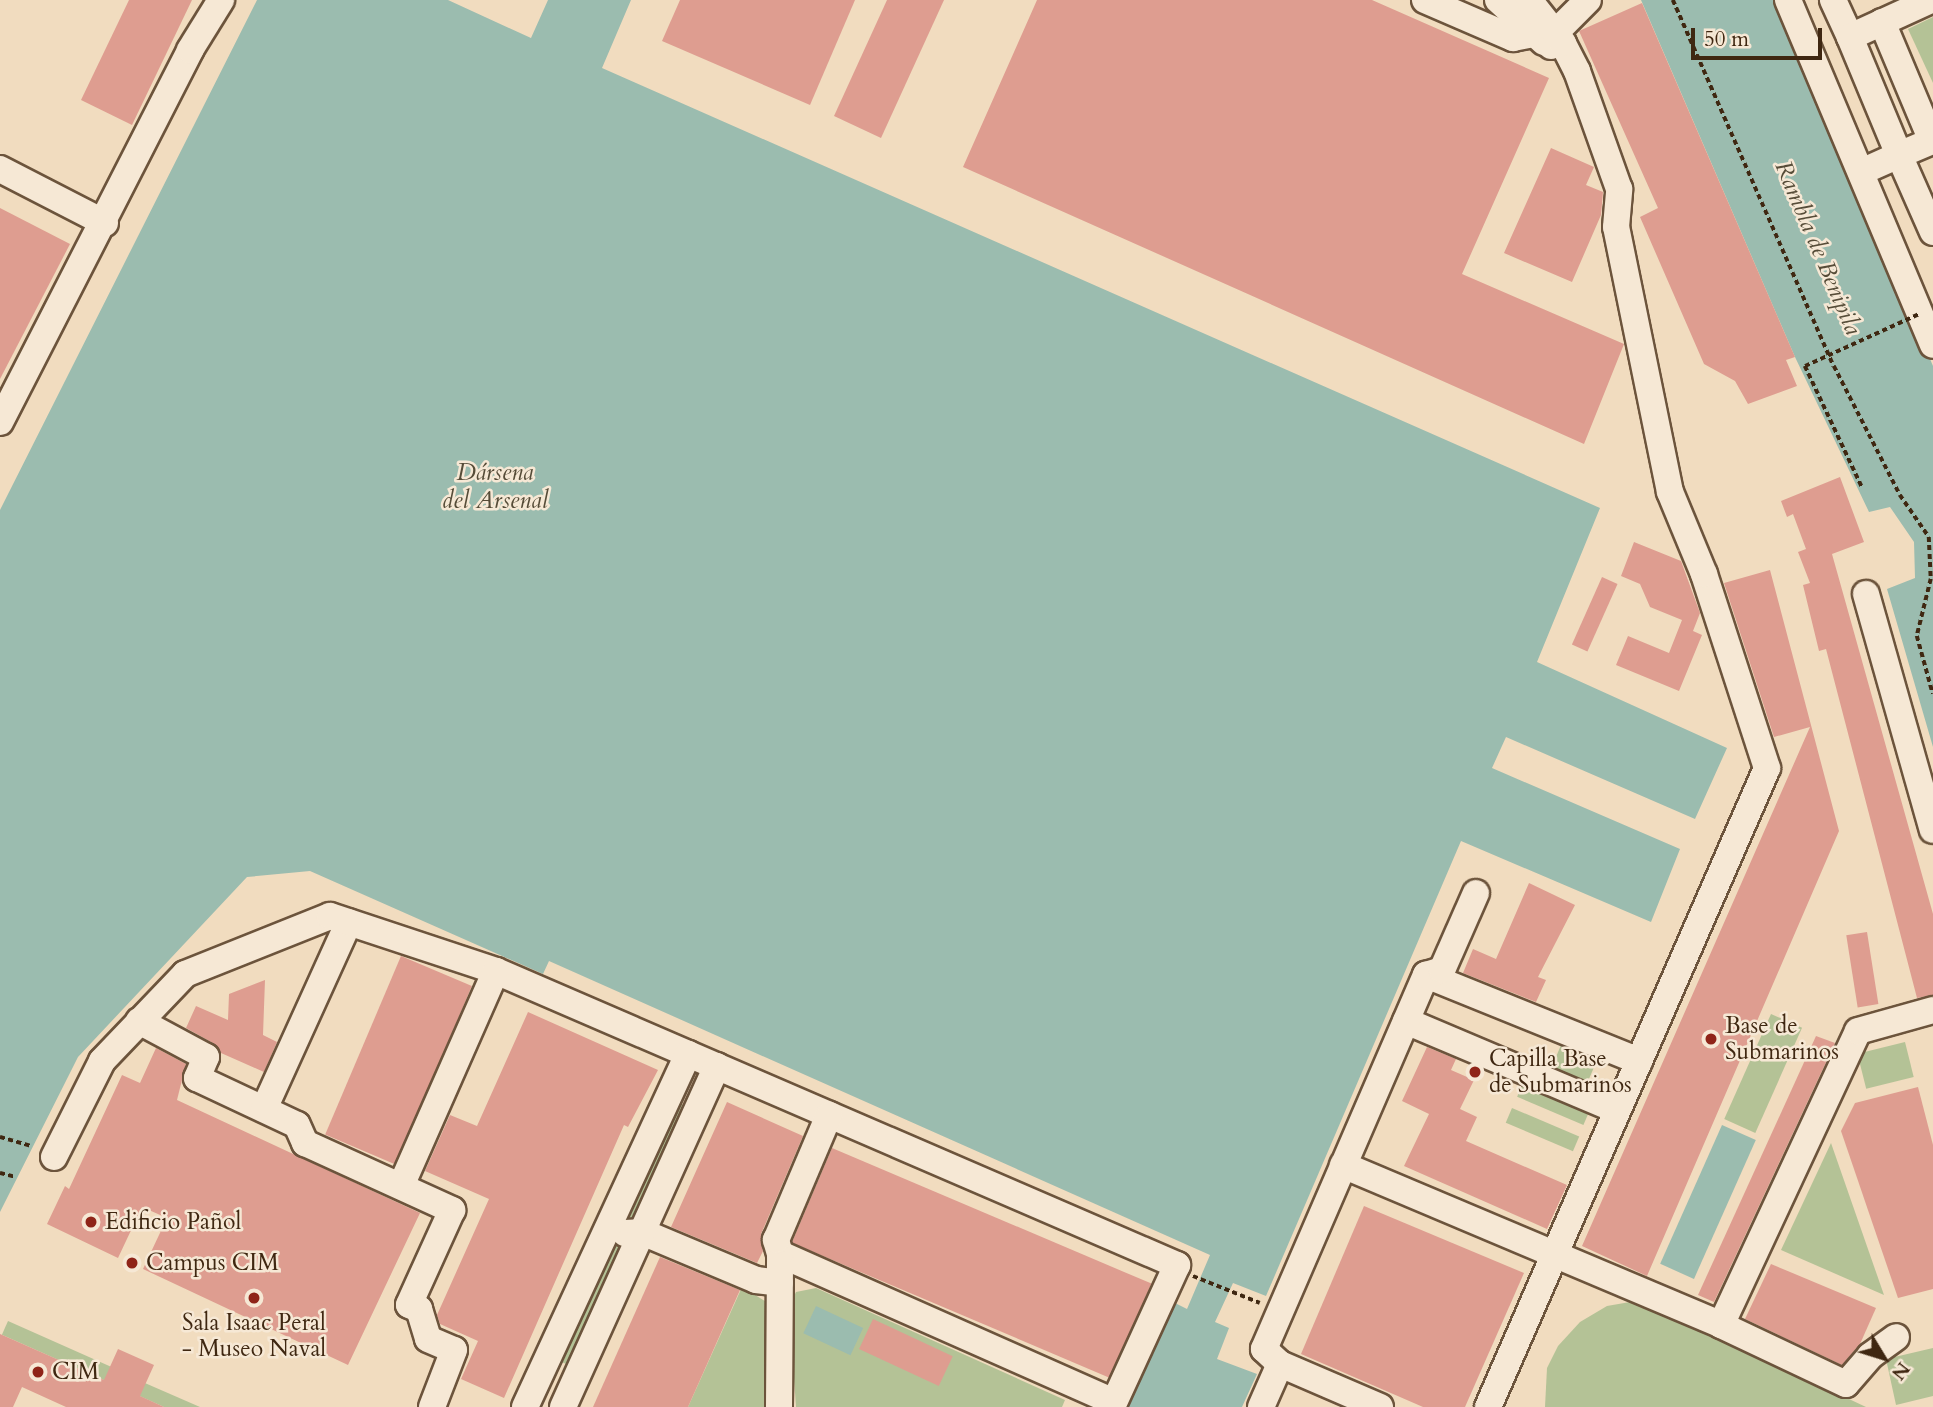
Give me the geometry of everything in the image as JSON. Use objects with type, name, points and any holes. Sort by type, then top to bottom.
[{"type":"street","points":[[0,422],[105,223],[190,50],[221,0]]},
{"type":"street","points":[[1425,0],[1513,38],[1541,19],[1588,0]]},
{"type":"street","points":[[1788,0],[1933,345]]},
{"type":"street","points":[[1833,0],[1933,232]]},
{"type":"street","points":[[1850,37],[1931,0]]},
{"type":"street","points":[[1488,1407],[1767,768],[1703,574],[1670,492],[1616,227],[1619,189],[1577,71],[1541,19]]},
{"type":"street","points":[[1861,172],[1932,141],[1882,22]]},
{"type":"street","points":[[0,169],[105,223]]},
{"type":"street","points":[[1866,594],[1933,830]]},
{"type":"street","points":[[1380,1407],[1329,1397],[1280,1364],[1264,1349],[1426,975],[1442,970],[1476,893]]},
{"type":"street","points":[[43,1151],[102,1060],[185,974],[330,916],[496,971],[1177,1265],[1113,1404],[780,1254]]},
{"type":"street","points":[[264,1109],[349,922]]},
{"type":"street","points":[[401,1186],[496,971]]},
{"type":"street","points":[[1426,975],[1639,1061]]},
{"type":"street","points":[[1721,1325],[1858,1031],[1933,1010]]},
{"type":"street","points":[[139,1021],[206,1057],[197,1078],[297,1125],[305,1143],[452,1210],[409,1306],[419,1309],[428,1339],[454,1350],[432,1407]]},
{"type":"street","points":[[1406,1021],[1618,1110]]},
{"type":"street","points":[[525,1407],[688,1054]]},
{"type":"street","points":[[540,1375],[545,1388],[567,1398],[717,1066]]},
{"type":"street","points":[[779,1407],[780,1254],[776,1240],[829,1115]]},
{"type":"street","points":[[1343,1165],[1721,1325],[1846,1384],[1870,1356],[1896,1337]]},
{"type":"street","points":[[612,1219],[617,1229],[629,1236],[642,1231],[756,1280],[780,1283]]},
{"type":"street","points":[[1261,1407],[1280,1364]]},
{"type":"path","points":[[1673,0],[1834,366],[1900,495],[1929,537],[1931,579],[1917,636],[1933,694]]},
{"type":"path","points":[[1862,487],[1840,446],[1805,366],[1919,314]]},
{"type":"path","points":[[0,1137],[43,1151]]},
{"type":"path","points":[[0,1173],[16,1177]]},
{"type":"path","points":[[1188,1275],[1237,1294]]},
{"type":"green space","points":[[1933,17],[1933,83],[1908,29]]},
{"type":"green space","points":[[1771,1014],[1802,1028],[1755,1133],[1724,1119]]},
{"type":"green space","points":[[1564,1038],[1600,1053],[1585,1089],[1549,1074]]},
{"type":"green space","points":[[1905,1042],[1914,1077],[1866,1089],[1857,1054]]},
{"type":"green space","points":[[1523,1083],[1589,1111],[1583,1125],[1517,1097]]},
{"type":"green space","points":[[675,1101],[690,1108],[636,1225],[620,1218]]},
{"type":"green space","points":[[1512,1108],[1579,1137],[1573,1151],[1506,1123]]},
{"type":"green space","points":[[1831,1143],[1884,1295],[1781,1250]]},
{"type":"green space","points":[[611,1243],[626,1249],[578,1369],[563,1363]]},
{"type":"green space","points":[[742,1287],[768,1303],[768,1407],[688,1407]]},
{"type":"green space","points":[[816,1288],[1065,1400],[1062,1407],[796,1407],[789,1306],[796,1292]]},
{"type":"green space","points":[[1630,1302],[1647,1304],[1866,1407],[1545,1407],[1547,1368],[1558,1346],[1580,1322],[1607,1306]]},
{"type":"green space","points":[[8,1321],[115,1369],[109,1382],[2,1335]]},
{"type":"green space","points":[[1933,1348],[1933,1396],[1896,1405],[1886,1359]]},
{"type":"green space","points":[[138,1380],[200,1407],[164,1407],[133,1393]]},
{"type":"water","name":"Dársena del Arsenal","points":[[257,0],[448,0],[531,38],[548,0],[631,0],[602,68],[1600,508],[1537,662],[1727,748],[1695,819],[1506,737],[1492,768],[1680,849],[1651,922],[1461,841],[1266,1296],[1233,1283],[1215,1322],[1229,1328],[1217,1359],[1257,1374],[1242,1407],[1123,1407],[1171,1301],[1187,1309],[1210,1255],[549,961],[543,974],[310,871],[247,877],[78,1057],[0,1212],[0,510]]},
{"type":"water","name":"Rambla de Benipila","points":[[1641,0],[1778,0],[1933,366],[1933,747],[1887,589],[1915,578],[1914,542],[1890,507],[1869,512],[1795,357]]},
{"type":"water","points":[[1722,1125],[1756,1140],[1694,1279],[1660,1264]]},
{"type":"water","points":[[816,1306],[863,1328],[850,1355],[803,1333]]},
{"type":"building","points":[[129,0],[192,0],[132,125],[81,100]]},
{"type":"building","points":[[680,0],[855,0],[810,105],[662,41]]},
{"type":"building","points":[[887,0],[944,0],[881,138],[834,116]]},
{"type":"building","points":[[1037,0],[1372,0],[1549,78],[1462,274],[1624,344],[1584,444],[963,167]]},
{"type":"building","points":[[1642,3],[1795,357],[1786,360],[1797,386],[1748,404],[1735,381],[1704,364],[1640,217],[1658,208],[1579,31]]},
{"type":"building","points":[[1551,148],[1594,167],[1586,185],[1603,192],[1601,215],[1572,282],[1504,253]]},
{"type":"building","points":[[0,208],[70,244],[0,379]]},
{"type":"building","points":[[1840,477],[1864,542],[1832,554],[1933,914],[1933,995],[1917,998],[1826,649],[1819,651],[1803,585],[1810,583],[1798,552],[1806,549],[1793,514],[1787,517],[1781,501]]},
{"type":"building","points":[[1634,542],[1681,561],[1700,613],[1693,631],[1702,635],[1679,691],[1616,665],[1628,636],[1669,653],[1682,620],[1650,607],[1640,584],[1621,576]]},
{"type":"building","name":"Base de Submarinos","points":[[1770,570],[1839,831],[1647,1276],[1582,1246],[1810,727],[1774,737],[1724,583]]},
{"type":"building","points":[[1602,577],[1618,584],[1587,652],[1572,645]]},
{"type":"building","points":[[1529,883],[1575,905],[1538,977],[1546,980],[1536,1002],[1463,973],[1473,949],[1496,959]]},
{"type":"building","points":[[1867,932],[1878,1004],[1858,1007],[1846,935]]},
{"type":"building","points":[[401,956],[472,986],[396,1165],[325,1135]]},
{"type":"building","points":[[265,980],[263,1035],[277,1042],[264,1072],[221,1053],[213,1043],[186,1028],[196,1006],[228,1020],[229,994]]},
{"type":"building","points":[[528,1012],[658,1070],[628,1127],[624,1125],[504,1398],[461,1379],[478,1341],[440,1324],[437,1315],[489,1199],[425,1171],[450,1115],[477,1126]]},
{"type":"building","points":[[1816,1036],[1835,1043],[1714,1302],[1698,1295]]},
{"type":"building","points":[[1427,1047],[1456,1059],[1451,1070],[1474,1080],[1460,1109],[1477,1117],[1466,1141],[1567,1185],[1547,1229],[1404,1166],[1429,1114],[1402,1101]]},
{"type":"building","points":[[156,1048],[186,1064],[177,1100],[420,1213],[348,1365],[143,1269],[167,1218],[142,1207],[118,1258],[47,1224],[65,1186],[69,1189],[122,1075],[140,1083]]},
{"type":"building","points":[[1918,1087],[1933,1145],[1933,1289],[1898,1298],[1841,1131],[1855,1103]]},
{"type":"building","points":[[727,1102],[803,1136],[761,1234],[763,1251],[757,1263],[671,1227]]},
{"type":"building","points":[[832,1148],[1151,1284],[1111,1378],[792,1243]]},
{"type":"building","points":[[1364,1206],[1524,1273],[1465,1407],[1423,1407],[1301,1354]]},
{"type":"building","points":[[660,1257],[740,1290],[688,1407],[593,1407]]},
{"type":"building","points":[[1771,1264],[1876,1308],[1860,1344],[1842,1365],[1745,1319]]},
{"type":"building","points":[[873,1319],[953,1356],[939,1386],[859,1349]]},
{"type":"building","name":"CIM","points":[[0,1334],[104,1380],[118,1349],[154,1365],[140,1396],[164,1407],[66,1407],[22,1387],[13,1407],[0,1407]]},
{"type":"place","name":"Base de Submarinos","points":[[1711,1039]]},
{"type":"place","name":"Capilla Base de Submarinos","points":[[1475,1072]]},
{"type":"place","name":"Edificio Pañol","points":[[91,1222]]},
{"type":"place","name":"Campus CIM","points":[[132,1263]]},
{"type":"place","name":"Sala Isaac Peral - Museo Naval","points":[[254,1298]]},
{"type":"place","name":"CIM","points":[[38,1372]]}]
